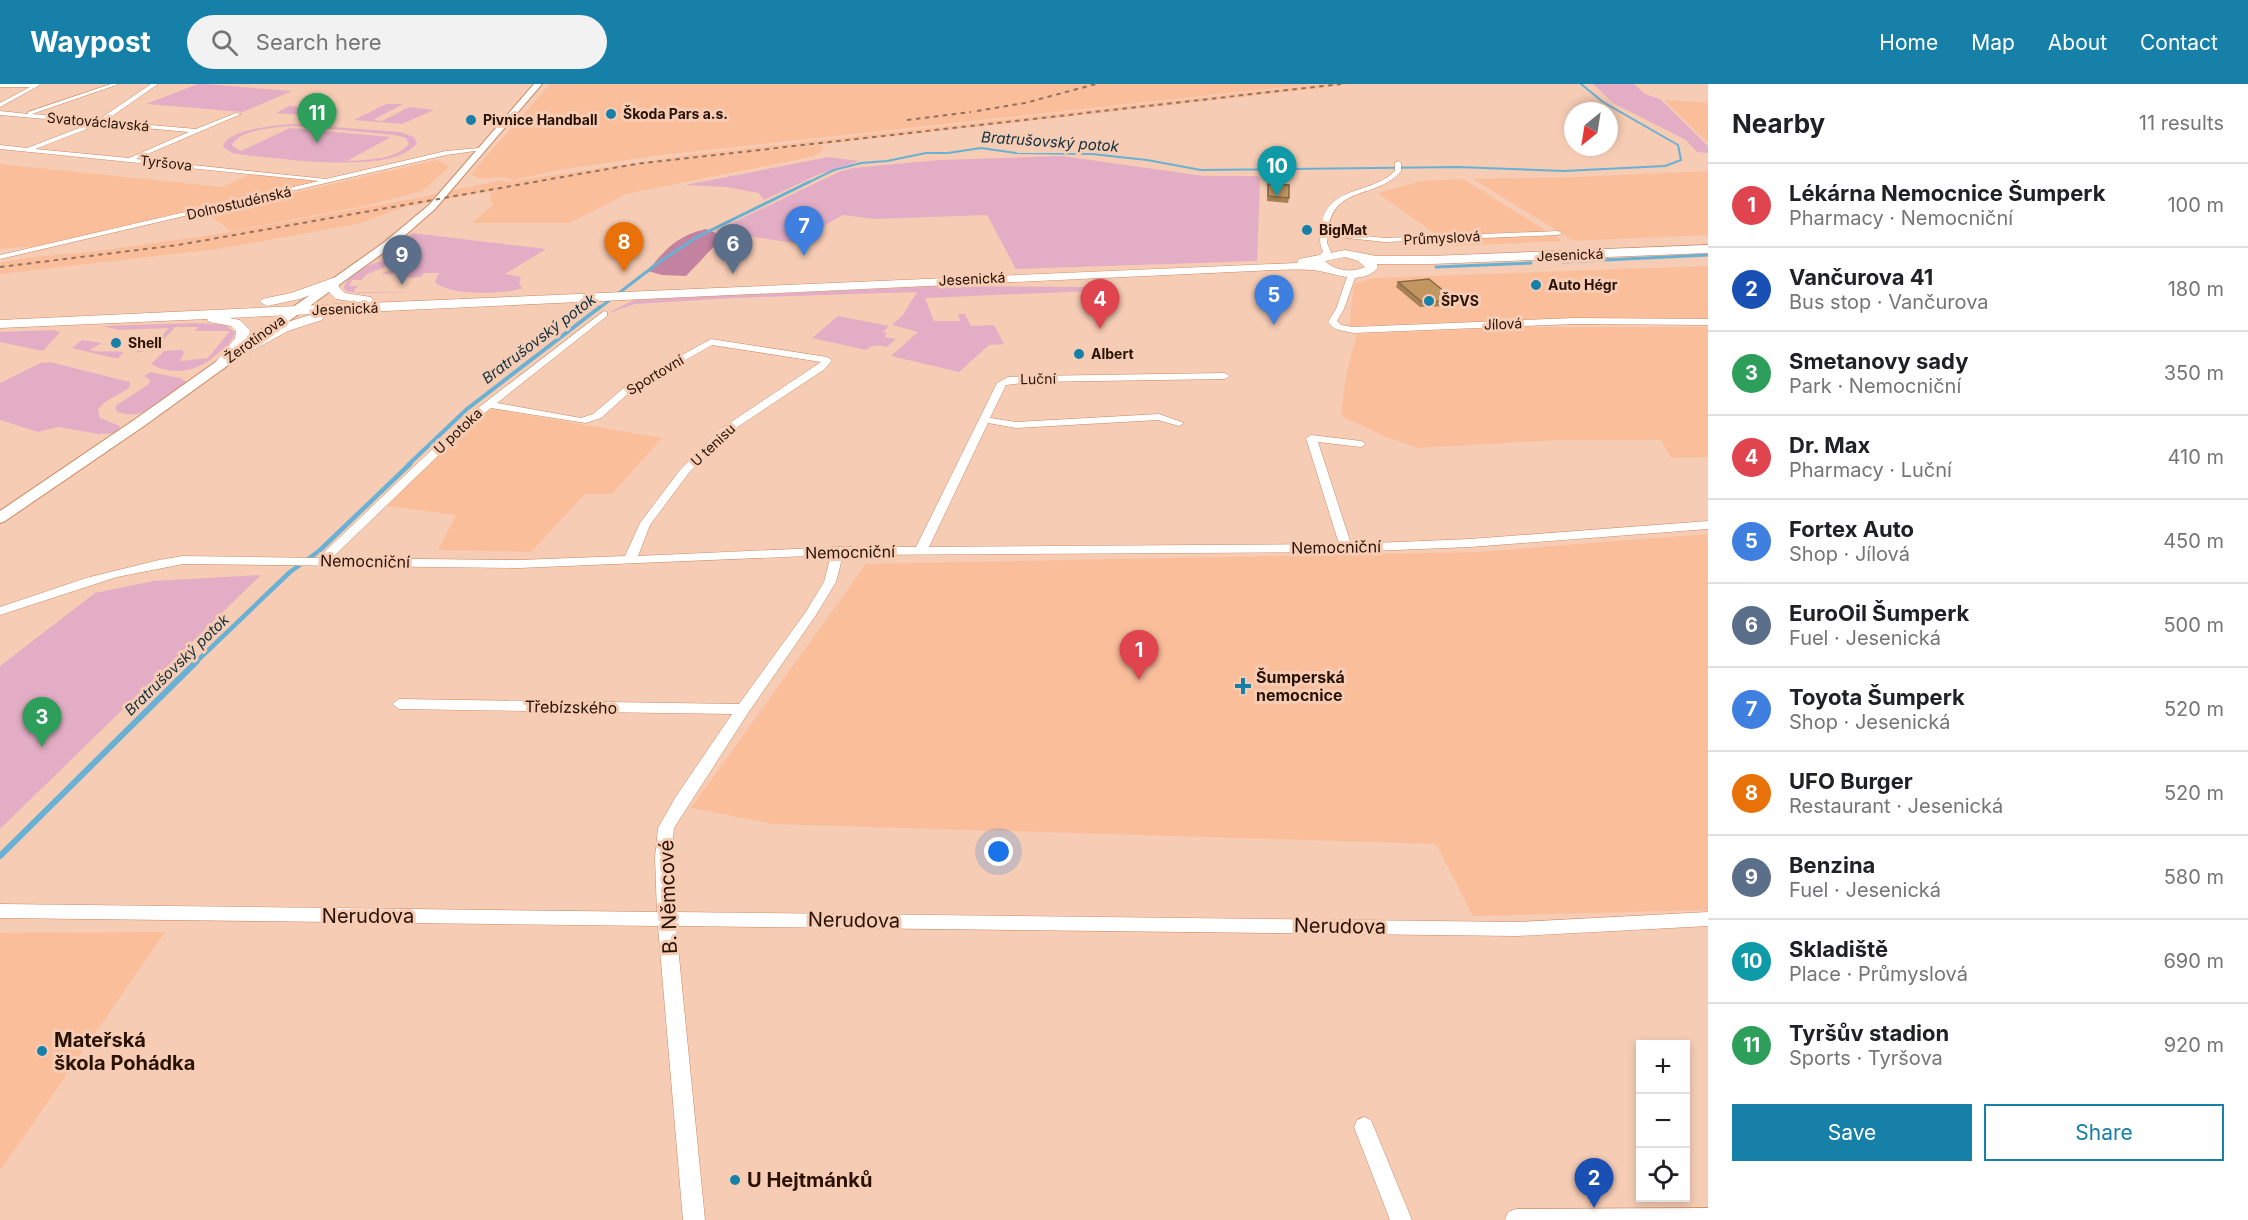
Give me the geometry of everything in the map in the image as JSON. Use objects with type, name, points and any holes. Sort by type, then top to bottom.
[{"type":"main road","name":"Jesenická","points":[[1254,267],[1310,261],[1322,256],[1339,254],[1376,260],[1431,260],[1708,249]]},
{"type":"main road","points":[[1322,256],[1318,261],[1328,269]]},
{"type":"main road","points":[[1356,257],[1371,264],[1366,272]]},
{"type":"main road","name":"Jesenická","points":[[0,320],[176,316],[382,304],[1254,267],[1312,266],[1344,273],[1366,272],[1382,265],[1431,260]]},
{"type":"main road","points":[[241,306],[295,296],[333,282],[333,288],[341,296],[382,304]]},
{"type":"main road","points":[[221,364],[268,336],[298,323],[382,304]]},
{"type":"main road","name":"Jesenická","points":[[0,320],[108,311],[241,306],[298,308]]},
{"type":"main road","points":[[176,316],[226,320],[240,326],[244,334],[242,339],[221,364]]},
{"type":"street","points":[[23,116],[116,84]]},
{"type":"street","points":[[25,149],[98,123],[155,84]]},
{"type":"street","name":"Žerotínova","points":[[0,518],[221,364],[333,282],[372,257],[428,212],[479,150],[534,92],[538,84]]},
{"type":"street","points":[[0,85],[37,85]]},
{"type":"street","points":[[0,105],[37,85]]},
{"type":"street","name":"Svatováclavská","points":[[0,113],[196,131]]},
{"type":"street","points":[[129,159],[238,114]]},
{"type":"street","name":"Tyršova","points":[[0,147],[331,181]]},
{"type":"street","name":"Dolnostudénská","points":[[0,257],[447,153],[479,150]]},
{"type":"street","points":[[1322,256],[1327,252],[1323,243],[1327,234],[1326,218],[1340,199],[1388,181],[1398,167]]},
{"type":"street","name":"Průmyslová","points":[[1327,234],[1385,240],[1558,233]]},
{"type":"street","points":[[1327,234],[1340,251],[1356,257]]},
{"type":"street","points":[[1328,269],[1340,276],[1344,294]]},
{"type":"street","name":"Jílová","points":[[1366,272],[1351,278],[1340,309],[1332,322],[1338,327],[1346,330],[1575,321],[1708,322]]},
{"type":"street","name":"U potoka","points":[[312,560],[488,404],[604,314]]},
{"type":"street","name":"Sportovní","points":[[488,404],[582,421],[597,417],[629,388],[711,342],[827,360]]},
{"type":"street","name":"U tenisu","points":[[630,559],[644,525],[684,472],[723,432],[822,367],[827,360]]},
{"type":"street","name":"Luční","points":[[921,550],[1002,383],[1008,380],[1225,376]]},
{"type":"street","points":[[985,420],[1016,425],[1159,417],[1179,423]]},
{"type":"street","points":[[1346,548],[1311,438],[1361,444]]},
{"type":"street","name":"Nemocniční","points":[[0,611],[102,575],[143,565],[183,560],[519,564],[838,551],[1346,548],[1470,543],[1708,525]]},
{"type":"street","name":"B. Němcové","points":[[694,1220],[666,917],[663,857],[666,828],[743,710],[810,615],[830,582],[838,551]]},
{"type":"street","name":"Třebízského","points":[[399,704],[743,710]]},
{"type":"street","name":"Nerudova","points":[[0,911],[666,917],[1517,929],[1708,920]]},
{"type":"street","points":[[1364,1127],[1401,1220]]},
{"type":"street","points":[[1516,1220],[1708,1219]]},
{"type":"shaded area","points":[[198,84],[292,91],[243,112],[146,104]]},
{"type":"shaded area","points":[[550,84],[1312,84],[662,155],[559,170],[513,180],[504,177],[478,178],[471,174]]},
{"type":"shaded area","points":[[1323,84],[1355,84],[676,161],[820,145],[824,148],[815,156],[626,194],[569,223],[472,223],[494,204],[490,202],[491,192],[479,193],[405,207],[357,224],[218,249],[0,274],[0,263],[25,258],[98,251],[225,233],[503,180],[507,182],[696,154]]},
{"type":"shaded area","points":[[1593,84],[1634,84],[1645,94],[1660,99],[1708,146],[1708,153],[1697,152],[1686,140],[1618,106],[1618,102],[1612,102]]},
{"type":"shaded area","points":[[1664,100],[1708,103],[1708,143]]},
{"type":"shaded area","points":[[386,104],[403,104],[373,120],[382,121],[409,107],[434,110],[402,124],[354,120]]},
{"type":"shaded area","points":[[289,106],[339,110],[327,117],[276,113]]},
{"type":"shaded area","points":[[294,124],[400,132],[414,137],[417,143],[404,153],[385,159],[362,162],[308,161],[244,155],[232,153],[223,147],[226,141],[243,132]],"holes":[[[299,126],[406,138],[409,144],[388,156],[362,160],[347,161],[391,137],[290,128],[241,151],[232,146],[235,140],[251,132],[282,127]]]},
{"type":"shaded area","points":[[1062,156],[1204,176],[1257,176],[1260,179],[1257,261],[1016,269],[987,215],[874,219],[843,215],[794,243],[715,231],[839,172],[853,168],[939,160]]},
{"type":"shaded area","points":[[829,157],[859,161],[817,175],[764,200],[759,193],[726,187],[685,185]]},
{"type":"shaded area","points":[[437,160],[450,166],[422,191],[364,206],[231,231],[206,213]]},
{"type":"shaded area","points":[[0,164],[222,187],[250,174],[317,181],[36,246],[0,249]]},
{"type":"shaded area","points":[[1708,171],[1708,235],[1574,241],[1473,179],[1574,177]]},
{"type":"shaded area","points":[[1463,179],[1563,241],[1452,246],[1378,193],[1421,181]]},
{"type":"shaded area","points":[[706,229],[724,236],[686,276],[662,275],[648,271],[673,244],[687,235]]},
{"type":"shaded area","points":[[413,233],[546,249],[505,274],[521,277],[519,283],[522,288],[504,292],[466,292],[444,288],[437,284],[435,282],[439,273],[424,273],[421,277],[404,278],[406,273],[381,274],[395,268],[400,261],[386,256],[386,253]]},
{"type":"shaded area","points":[[387,262],[385,267],[367,274],[361,280],[352,280],[349,286],[358,286],[355,292],[421,293],[359,293],[346,291],[344,288],[346,283],[355,274],[366,267]]},
{"type":"shaded area","points":[[1708,266],[1708,318],[1549,319],[1349,326],[1354,284],[1373,278]]},
{"type":"shaded area","points":[[941,286],[1083,287],[1101,291],[1108,299],[1100,300],[1092,291],[925,298],[934,321],[960,321],[958,314],[965,314],[971,326],[994,325],[1004,344],[989,345],[959,372],[891,356],[918,332],[892,325],[903,315],[917,292],[733,298],[635,304],[606,314],[634,300]]},
{"type":"shaded area","points":[[838,316],[889,326],[883,332],[887,333],[885,337],[896,339],[887,347],[876,346],[866,350],[812,338]]},
{"type":"shaded area","points":[[196,323],[225,325],[235,332],[228,344],[210,360],[194,368],[177,371],[151,364],[164,351],[182,350],[184,354],[180,360],[182,361],[208,358],[230,331],[195,331],[199,327],[175,327],[156,348],[136,353],[141,348],[151,348],[169,328],[119,330],[102,326]]},
{"type":"shaded area","points":[[1531,327],[1708,327],[1708,457],[1671,458],[1661,440],[1559,440],[1418,448],[1384,436],[1341,416],[1346,375],[1357,334]]},
{"type":"shaded area","points":[[52,330],[60,332],[43,351],[0,342],[0,332]]},
{"type":"shaded area","points":[[82,340],[102,343],[89,350],[124,352],[118,358],[114,358],[72,348]]},
{"type":"shaded area","points":[[50,362],[130,382],[129,388],[105,402],[98,409],[100,418],[120,426],[118,433],[98,434],[58,427],[38,432],[0,420],[0,383],[40,363]]},
{"type":"shaded area","points":[[150,372],[180,378],[187,382],[156,407],[147,411],[138,414],[118,412],[115,408],[117,405],[149,384],[150,380],[144,376]]},
{"type":"shaded area","points":[[494,409],[662,438],[612,494],[585,494],[531,552],[438,550],[456,515],[387,506],[484,413]]},
{"type":"shaded area","name":"Šumperská nemocnice","points":[[1708,534],[1708,910],[1473,916],[1436,844],[773,824],[691,808],[866,564],[1477,552]]},
{"type":"shaded area","points":[[261,575],[0,829],[0,666],[95,593],[153,581]]},
{"type":"shaded area","name":"Mateřská škola Pohádka","points":[[165,932],[2,1168],[0,1168],[0,933]]},
{"type":"building","points":[[1268,184],[1289,185],[1289,198],[1268,196]]},
{"type":"building","name":"ŠPVS","points":[[1429,279],[1456,301],[1422,302],[1398,282]]},
{"type":"waterway","name":"Bratrušovský potok","points":[[805,184],[834,170],[861,163],[887,161],[926,153],[948,153],[981,148],[1016,153],[1092,154],[1147,160],[1201,170],[1457,167],[1564,171],[1665,166],[1681,160],[1678,145],[1603,102],[1581,84]]},
{"type":"waterway","name":"Bratrušovský potok","points":[[598,309],[658,263],[697,237],[809,182]]},
{"type":"waterway","points":[[1563,262],[1708,255]]},
{"type":"waterway","points":[[1436,267],[1531,263]]},
{"type":"waterway","name":"Bratrušovský potok","points":[[408,465],[467,409],[600,307]]},
{"type":"waterway","name":"Bratrušovský potok","points":[[196,662],[290,572],[319,551],[410,464]]},
{"type":"waterway","name":"Bratrušovský potok","points":[[0,856],[197,661]]},
{"type":"railway","points":[[977,111],[1025,103],[1096,84]]},
{"type":"railway","points":[[0,267],[178,245],[636,164],[1341,84]]},
{"type":"railway","points":[[907,120],[971,112]]},
{"type":"place","name":"Škoda Pars a.s.","points":[[611,114]]},
{"type":"place","name":"Pivnice Handball","points":[[471,120]]},
{"type":"place","name":"Tyršův stadion","points":[[317,143]]},
{"type":"place","name":"Skladiště","points":[[1277,196]]},
{"type":"place","name":"BigMat","points":[[1307,230]]},
{"type":"place","name":"Toyota Šumperk","points":[[804,256]]},
{"type":"place","name":"UFO Burger","points":[[624,272]]},
{"type":"place","name":"EuroOil Šumperk","points":[[733,274]]},
{"type":"place","name":"Benzina","points":[[402,285]]},
{"type":"place","name":"Auto Hégr","points":[[1536,285]]},
{"type":"place","name":"ŠPVS","points":[[1429,301]]},
{"type":"place","name":"Fortex Auto","points":[[1274,325]]},
{"type":"place","name":"Dr. Max","points":[[1100,329]]},
{"type":"place","name":"Shell","points":[[116,343]]},
{"type":"place","name":"Albert","points":[[1079,354]]},
{"type":"place","name":"Lékárna Nemocnice Šumperk","points":[[1139,680]]},
{"type":"place","name":"Šumperská nemocnice","points":[[1243,686]]},
{"type":"place","name":"Smetanovy sady","points":[[42,747]]},
{"type":"place","name":"Mateřská škola Pohádka","points":[[42,1051]]},
{"type":"place","name":"U Hejtmánků","points":[[735,1180]]},
{"type":"place","name":"Vančurova 41","points":[[1594,1208]]}]
